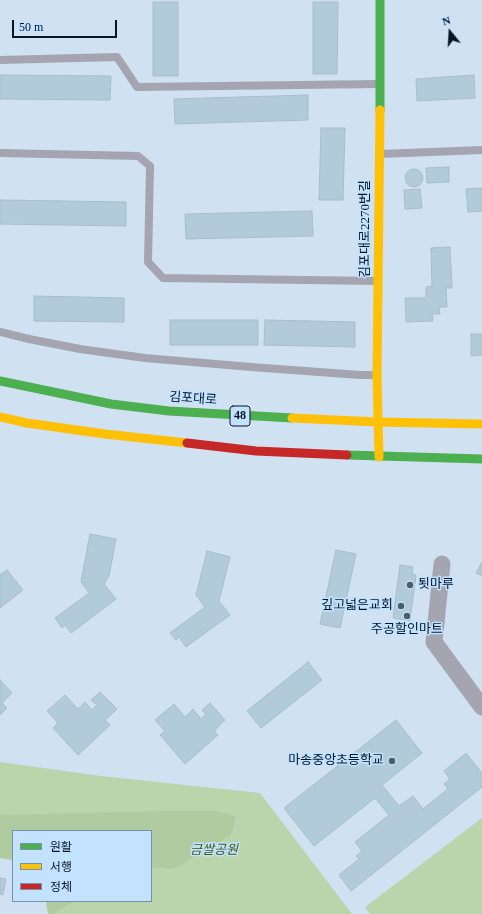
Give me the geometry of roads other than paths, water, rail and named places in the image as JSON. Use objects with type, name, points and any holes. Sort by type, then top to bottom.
[{"type":"main road","name":"김포대로2270번길","points":[[379,457],[377,375],[380,0]]},
{"type":"main road","name":"김포대로","points":[[0,382],[111,404],[169,411],[378,422],[482,424]]},
{"type":"main road","points":[[0,417],[27,423],[105,434],[256,452],[482,459]]},
{"type":"street","points":[[442,564],[434,642],[482,707]]},
{"type":"lane","points":[[0,60],[116,57],[137,87],[379,84]]},
{"type":"lane","points":[[379,154],[482,150]]},
{"type":"lane","points":[[0,153],[138,156],[150,166],[148,262],[163,278],[378,281]]},
{"type":"lane","points":[[0,332],[80,349],[145,358],[360,375],[377,375]]},
{"type":"place","name":"툇마루","points":[[410,585]]},
{"type":"place","name":"깊고넓은교회","points":[[401,606]]},
{"type":"place","name":"주공할인마트","points":[[407,616]]},
{"type":"place","name":"마송중앙초등학교","points":[[392,761]]},
{"type":"park label","name":"금쌀공원","points":[[214,851]]}]
